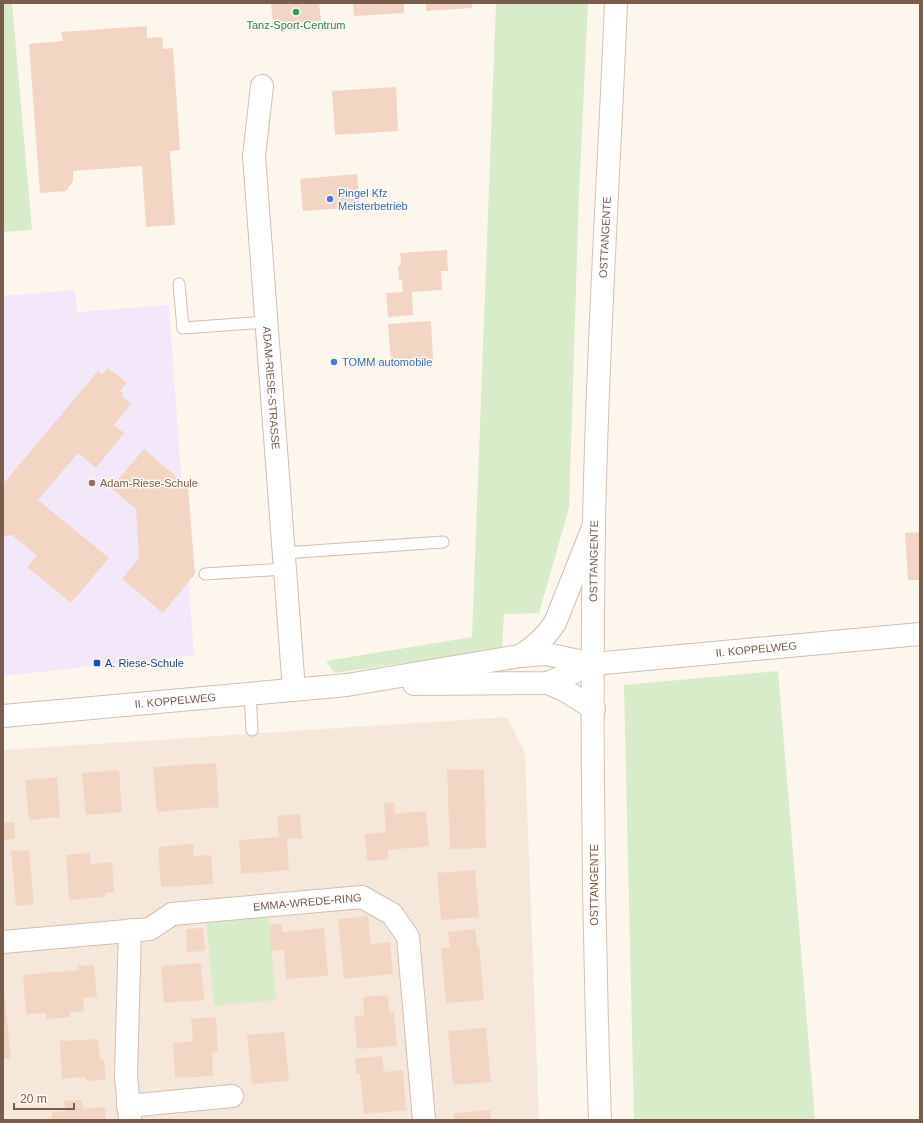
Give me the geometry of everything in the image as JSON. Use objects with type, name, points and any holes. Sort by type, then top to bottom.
[{"type":"street","name":"OSTTANGENTE","points":[[600,1120],[594,943],[594,522],[616,3]]},
{"type":"street","name":"ADAM-RIESE-STRASSE","points":[[262,86],[254,156],[268,322],[294,690]]},
{"type":"street","points":[[520,656],[536,646],[545,637],[555,623],[594,522]]},
{"type":"street","name":"II. KOPPELWEG","points":[[3,716],[347,685],[520,656],[546,654],[593,664],[920,634]]},
{"type":"street","name":"II. KOPPELWEG","points":[[347,685],[548,683],[593,664]]},
{"type":"street","name":"II. KOPPELWEG","points":[[548,683],[566,691],[594,709]]},
{"type":"street","name":"EMMA-WREDE-RING","points":[[3,942],[150,929],[172,914],[362,897],[392,914],[408,936],[424,1120]]},
{"type":"street","points":[[130,930],[126,1075],[129,1113],[232,1096]]},
{"type":"lane","points":[[179,284],[183,328],[268,322]]},
{"type":"lane","points":[[205,574],[285,561],[443,542]]},
{"type":"lane","points":[[250,694],[252,730]]},
{"type":"shaded area","name":"Adam-Riese-Schule","points":[[75,290],[77,312],[169,305],[194,655],[3,676],[3,296]]},
{"type":"shaded area","points":[[507,717],[525,753],[539,1120],[3,1120],[3,750]]},
{"type":"green space","points":[[3,3],[12,3],[32,230],[3,232]]},
{"type":"green space","points":[[496,3],[588,3],[579,194],[569,508],[539,613],[504,614],[502,649],[335,673],[326,661],[472,637]]},
{"type":"green space","points":[[778,671],[815,1120],[634,1120],[624,685]]},
{"type":"green space","points":[[268,913],[276,1000],[214,1006],[206,919]]},
{"type":"building","name":"Tanz-Sport-Centrum","points":[[271,3],[319,3],[321,21],[273,25]]},
{"type":"building","points":[[353,3],[404,3],[404,13],[354,16]]},
{"type":"building","points":[[426,3],[472,3],[472,8],[426,11]]},
{"type":"building","points":[[147,26],[147,38],[162,37],[163,49],[173,48],[180,150],[170,151],[175,225],[146,227],[142,166],[73,171],[73,181],[66,191],[40,193],[29,44],[63,41],[61,32]]},
{"type":"building","points":[[396,87],[398,131],[335,135],[332,91]]},
{"type":"building","points":[[357,174],[360,207],[303,211],[300,179]]},
{"type":"building","points":[[447,250],[448,271],[441,271],[442,290],[412,292],[413,315],[388,317],[386,293],[403,292],[402,280],[399,280],[398,266],[401,265],[400,253]]},
{"type":"building","points":[[431,321],[433,360],[391,363],[388,324]]},
{"type":"building","points":[[108,368],[127,383],[120,391],[124,394],[122,396],[131,404],[114,425],[124,433],[96,468],[78,453],[38,500],[109,558],[71,603],[27,567],[37,556],[12,535],[3,536],[3,484],[98,371],[102,375]]},
{"type":"building","points":[[144,449],[188,487],[195,574],[163,613],[122,579],[139,558],[136,509],[111,488]]},
{"type":"building","points":[[920,532],[920,580],[908,580],[905,533]]},
{"type":"building","points":[[216,763],[219,807],[157,812],[153,767]]},
{"type":"building","points":[[484,769],[486,848],[450,849],[447,770]]},
{"type":"building","points":[[119,770],[122,812],[86,815],[82,773]]},
{"type":"building","points":[[57,777],[60,817],[29,820],[25,780]]},
{"type":"building","points":[[394,802],[395,814],[426,811],[429,846],[388,850],[388,859],[367,861],[365,834],[386,832],[384,803]]},
{"type":"building","points":[[300,814],[302,838],[287,839],[289,870],[241,874],[239,840],[279,837],[277,816]]},
{"type":"building","points":[[14,822],[15,839],[3,840],[3,823]]},
{"type":"building","points":[[193,844],[194,856],[211,855],[213,884],[161,887],[158,847]]},
{"type":"building","points":[[29,850],[34,904],[16,906],[11,851]]},
{"type":"building","points":[[90,853],[91,864],[112,862],[114,892],[105,893],[105,897],[69,900],[66,855]]},
{"type":"building","points":[[475,870],[479,917],[441,920],[437,873]]},
{"type":"building","points":[[368,916],[371,944],[390,942],[393,974],[344,979],[338,919]]},
{"type":"building","points":[[282,924],[283,932],[324,928],[328,976],[286,979],[284,950],[271,951],[269,925]]},
{"type":"building","points":[[203,928],[205,951],[187,952],[186,929]]},
{"type":"building","points":[[475,929],[477,945],[479,945],[484,1000],[446,1003],[441,948],[450,947],[448,932]]},
{"type":"building","points":[[201,963],[204,1000],[164,1003],[161,966]]},
{"type":"building","points":[[94,965],[97,997],[83,998],[84,1011],[70,1012],[70,1017],[46,1019],[46,1013],[26,1014],[23,975],[79,970],[78,966]]},
{"type":"building","points":[[3,983],[11,1059],[3,1059]]},
{"type":"building","points":[[388,995],[389,1012],[394,1012],[397,1046],[357,1049],[354,1016],[364,1015],[363,997]]},
{"type":"building","points":[[216,1017],[218,1051],[212,1052],[213,1076],[175,1078],[173,1043],[193,1041],[191,1019]]},
{"type":"building","points":[[486,1028],[491,1082],[453,1085],[448,1031]]},
{"type":"building","points":[[284,1032],[289,1081],[252,1084],[247,1035]]},
{"type":"building","points":[[98,1039],[100,1060],[104,1060],[106,1080],[86,1081],[85,1077],[62,1079],[60,1041]]},
{"type":"building","points":[[382,1056],[384,1072],[403,1070],[406,1110],[364,1114],[360,1074],[357,1075],[355,1059]]},
{"type":"building","points":[[82,1100],[83,1109],[105,1107],[106,1120],[52,1120],[52,1112],[65,1111],[64,1101]]},
{"type":"building","points":[[490,1110],[491,1120],[454,1120],[454,1113]]},
{"type":"place","name":"Tanz-Sport-Centrum","points":[[296,12]]},
{"type":"place","name":"Pingel Kfz Meisterbetrieb","points":[[330,199]]},
{"type":"place","name":"TOMM automobile","points":[[334,362]]},
{"type":"place","name":"Adam-Riese-Schule","points":[[92,483]]},
{"type":"place","name":"A. Riese-Schule","points":[[97,663]]}]
